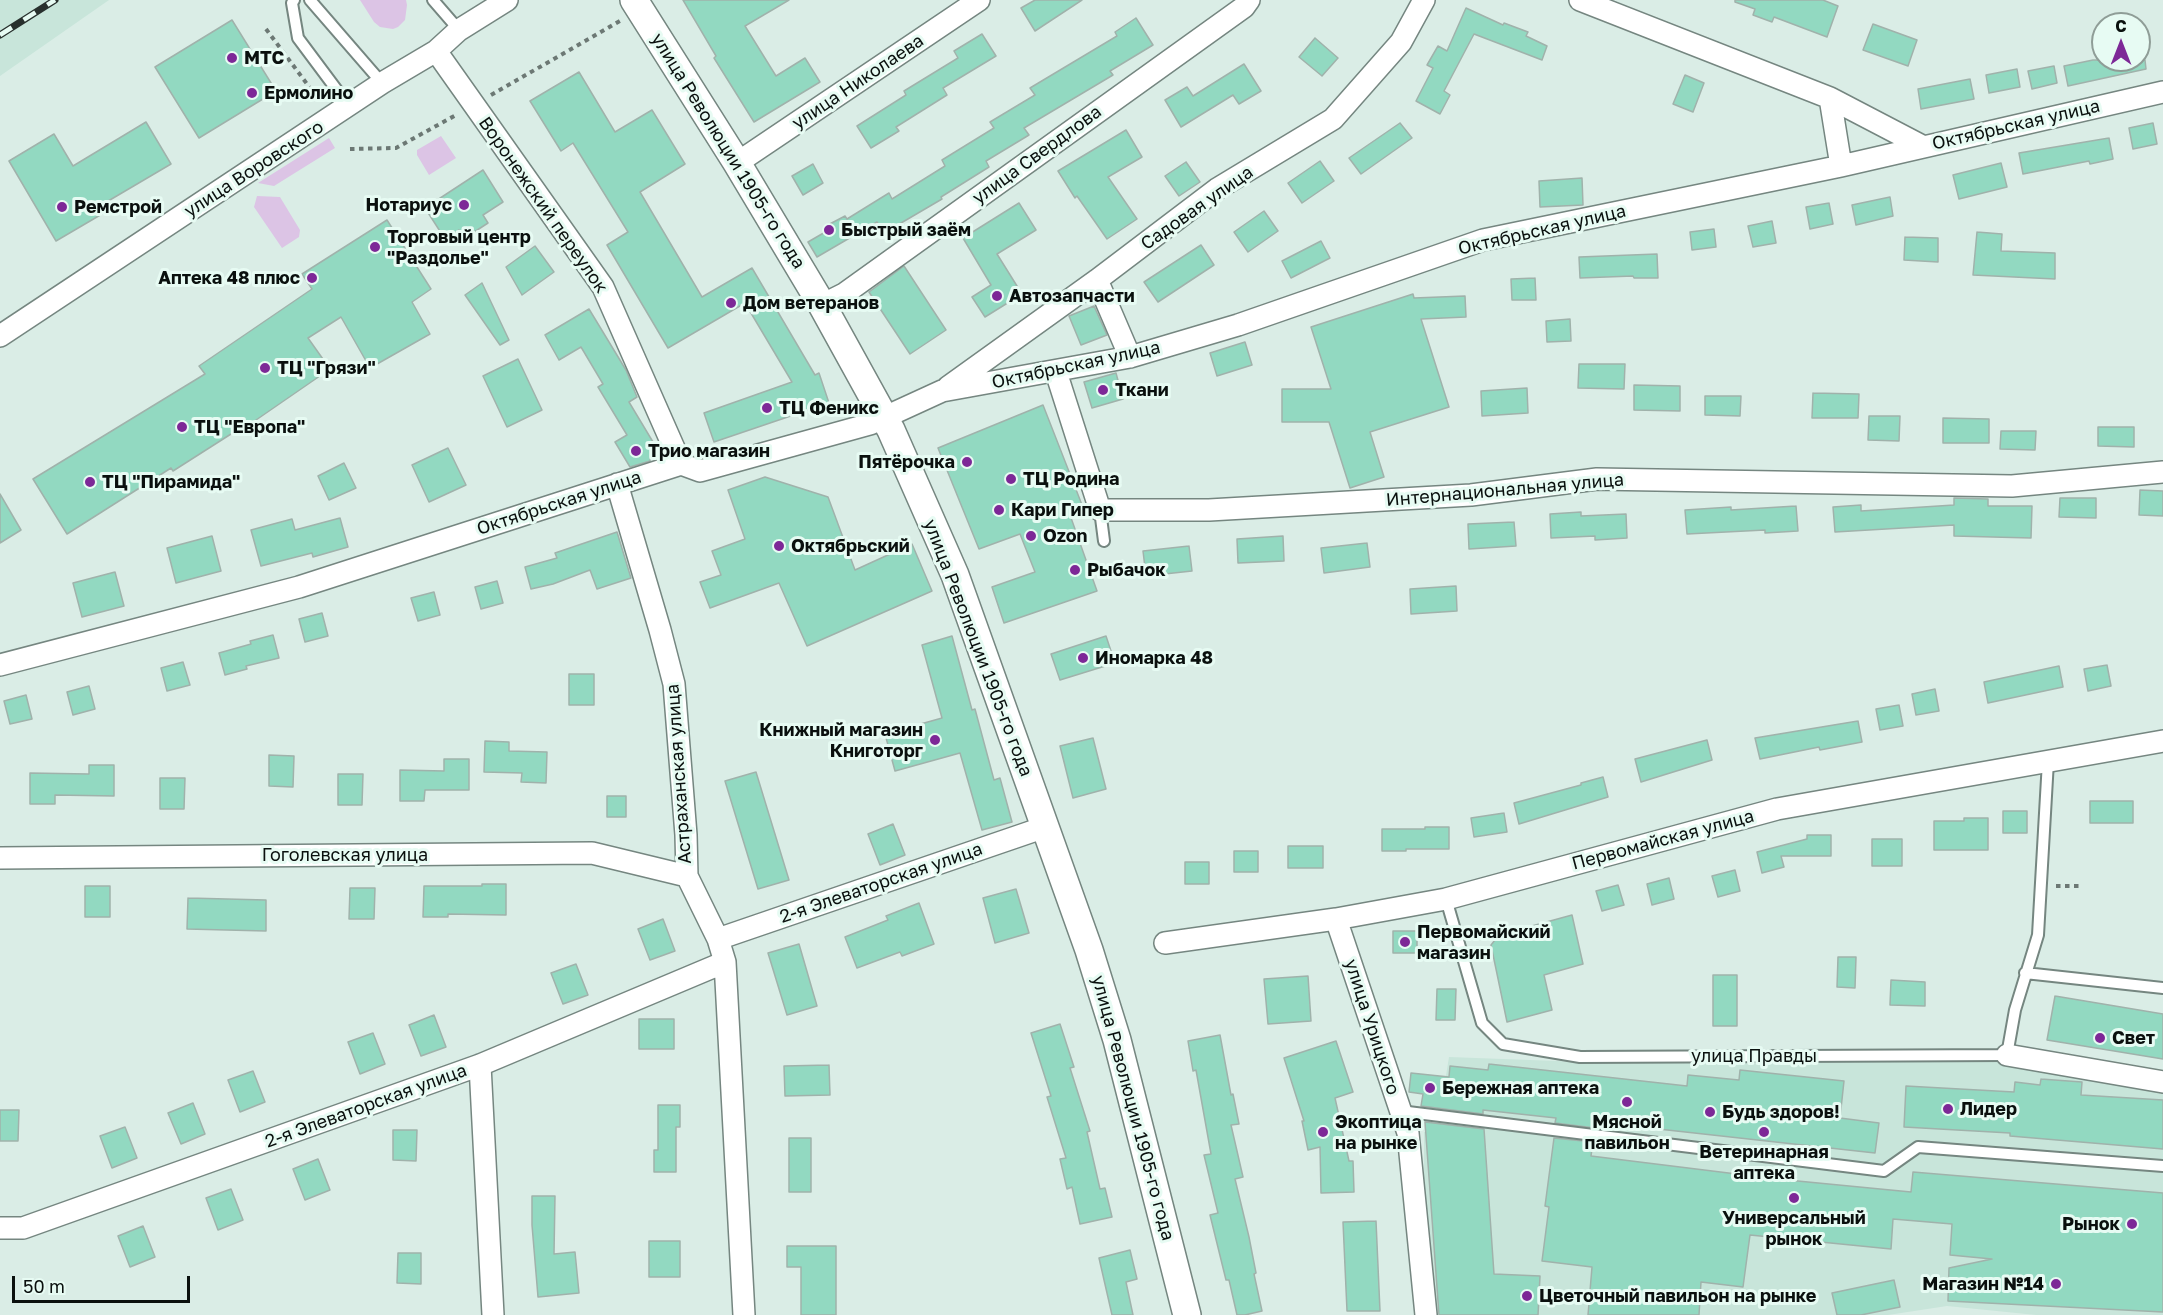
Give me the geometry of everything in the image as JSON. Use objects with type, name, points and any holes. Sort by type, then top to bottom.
[{"type":"street","name":"улица Воровского","points":[[0,336],[348,105],[436,51],[459,30],[507,0]]},
{"type":"street","name":"улица Революции 1905-го года","points":[[634,0],[737,163],[822,305],[884,417],[955,575],[1089,950],[1117,1040],[1187,1315]]},
{"type":"street","name":"улица Николаева","points":[[737,163],[979,0]]},
{"type":"street","name":"улица Свердлова","points":[[822,305],[844,294],[1244,7],[1249,0]]},
{"type":"street","name":"Садовая улица","points":[[942,391],[1098,280],[1217,189],[1333,119],[1401,42],[1424,0]]},
{"type":"street","points":[[1580,0],[1830,98],[1922,146]]},
{"type":"street","name":"Воронежский переулок","points":[[436,51],[603,287],[681,464]]},
{"type":"street","name":"Октябрьская улица","points":[[0,665],[299,587],[681,464],[700,471],[870,423],[942,391],[1130,357],[1238,325],[1483,240],[1841,166],[2163,92]]},
{"type":"street","points":[[1830,98],[1841,166]]},
{"type":"street","points":[[1098,280],[1130,357]]},
{"type":"street","points":[[1056,372],[1100,510]]},
{"type":"street","name":"Интернациональная улица","points":[[1100,510],[1209,510],[1472,495],[1597,478],[2012,486],[2163,472]]},
{"type":"street","name":"Астраханская улица","points":[[617,484],[674,684],[686,834],[687,876],[718,939],[725,963],[744,1315]]},
{"type":"street","name":"Первомайская улица","points":[[1165,943],[1336,919],[1446,899],[1777,809],[2163,741]]},
{"type":"street","name":"2-я Элеваторская улица","points":[[718,939],[1045,827]]},
{"type":"street","name":"Гоголевская улица","points":[[0,858],[592,853],[687,876]]},
{"type":"street","name":"улица Урицкого","points":[[1336,919],[1408,1133],[1426,1315]]},
{"type":"street","name":"2-я Элеваторская улица","points":[[0,1228],[23,1228],[480,1065],[725,963]]},
{"type":"street","name":"улица Правды","points":[[2007,1055],[2163,1082]]},
{"type":"street","points":[[480,1065],[493,1315]]},
{"type":"lane","points":[[294,0],[292,3],[298,38],[348,105]]},
{"type":"lane","points":[[310,0],[382,83]]},
{"type":"lane","points":[[434,0],[459,30]]},
{"type":"lane","points":[[1100,510],[1104,541]]},
{"type":"lane","points":[[2007,1055],[2015,1010],[2038,935],[2048,761]]},
{"type":"lane","name":"улица Правды","points":[[1446,899],[1482,1023],[1503,1044],[1580,1057],[2007,1055]]},
{"type":"lane","points":[[2025,973],[2163,988]]},
{"type":"lane","points":[[1400,1111],[1884,1171],[1918,1148],[2163,1166]]},
{"type":"path","points":[[266,29],[313,92]]},
{"type":"path","points":[[2040,886],[2082,886]]},
{"type":"shaded area","points":[[0,0],[109,0],[0,76]]},
{"type":"shaded area","points":[[360,0],[406,0],[405,20],[393,29],[380,27],[374,22]]},
{"type":"shaded area","points":[[441,136],[456,158],[429,175],[417,155],[417,150]]},
{"type":"shaded area","points":[[329,138],[335,148],[274,186],[258,183]]},
{"type":"shaded area","points":[[257,196],[280,197],[300,230],[299,237],[282,248],[254,207]]},
{"type":"shaded area","name":"Универсальный рынок","points":[[1449,1057],[1584,1062],[2002,1060],[2163,1087],[2163,1315],[2036,1315],[1947,1306],[1888,1315],[1432,1315],[1424,1263],[1424,1132],[1437,1131]]},
{"type":"building","points":[[683,0],[789,0],[745,26],[776,76],[805,58],[820,82],[754,122],[714,58],[716,56]]},
{"type":"building","points":[[1035,0],[1082,0],[1035,31],[1021,8]]},
{"type":"building","points":[[1735,0],[1823,0],[1838,6],[1827,37],[1774,17],[1772,22],[1753,15],[1755,9],[1735,2]]},
{"type":"building","points":[[1466,8],[1503,25],[1504,23],[1528,32],[1526,36],[1547,46],[1542,60],[1474,34],[1444,91],[1450,95],[1440,114],[1416,101],[1433,68],[1427,65],[1438,46],[1447,51]]},
{"type":"building","points":[[1136,18],[1153,45],[1110,71],[1113,75],[1024,128],[1029,135],[986,161],[989,167],[941,197],[942,199],[884,233],[877,222],[817,257],[808,242],[827,231],[824,227],[845,216],[847,219],[889,193],[892,199],[945,166],[942,160],[994,128],[990,122],[1035,95],[1030,88],[1117,36],[1115,32]]},
{"type":"building","points":[[232,20],[276,91],[199,138],[155,67]]},
{"type":"building","points":[[1873,24],[1917,40],[1908,66],[1863,50]]},
{"type":"building","points":[[982,34],[996,56],[943,88],[947,95],[896,127],[899,131],[871,148],[857,126],[906,95],[904,91],[958,58],[954,51]]},
{"type":"building","points":[[1315,38],[1338,58],[1322,76],[1299,57]]},
{"type":"building","points":[[2091,60],[2091,72],[2132,72],[2068,86],[2064,66]]},
{"type":"building","points":[[1244,64],[1261,91],[1239,104],[1233,95],[1181,127],[1165,100],[1187,87],[1193,96]]},
{"type":"building","points":[[2054,66],[2057,83],[2032,89],[2028,71]]},
{"type":"building","points":[[2017,69],[2020,87],[1989,93],[1986,75]]},
{"type":"building","points":[[579,72],[615,132],[652,110],[685,164],[640,192],[702,297],[752,268],[815,375],[819,373],[829,403],[714,442],[704,413],[792,382],[745,303],[668,348],[607,245],[628,232],[573,143],[561,151],[530,101]]},
{"type":"building","points":[[1685,75],[1704,83],[1693,112],[1673,104]]},
{"type":"building","points":[[1970,79],[1974,99],[1921,109],[1918,89]]},
{"type":"building","points":[[146,122],[171,164],[98,207],[102,214],[56,241],[9,161],[54,134],[73,166]]},
{"type":"building","points":[[1400,123],[1412,138],[1361,174],[1349,158]]},
{"type":"building","points":[[2153,123],[2157,144],[2133,149],[2129,128]]},
{"type":"building","points":[[1126,130],[1142,157],[1108,177],[1137,219],[1107,239],[1077,196],[1075,198],[1058,171]]},
{"type":"building","points":[[2109,138],[2113,159],[2090,164],[2089,161],[2023,174],[2019,153]]},
{"type":"building","points":[[1320,161],[1334,181],[1302,203],[1288,183]]},
{"type":"building","points":[[1186,162],[1200,182],[1179,196],[1165,176]]},
{"type":"building","points":[[2001,163],[2007,187],[1959,199],[1953,175]]},
{"type":"building","points":[[813,164],[823,183],[803,195],[792,176]]},
{"type":"building","name":"Нотариус","points":[[483,170],[503,202],[483,215],[488,223],[465,238],[459,230],[445,239],[425,208]]},
{"type":"building","points":[[1582,178],[1583,205],[1540,207],[1539,181]]},
{"type":"building","points":[[1890,197],[1893,216],[1856,225],[1852,205]]},
{"type":"building","points":[[1019,203],[1036,230],[997,254],[1022,294],[985,317],[972,297],[991,285],[963,238]]},
{"type":"building","points":[[1829,203],[1833,224],[1810,229],[1806,207]]},
{"type":"building","points":[[1264,211],[1278,231],[1248,252],[1234,232]]},
{"type":"building","points":[[387,220],[431,289],[412,302],[430,334],[370,368],[341,317],[308,338],[330,369],[243,429],[242,427],[173,471],[171,468],[67,534],[33,479],[205,374],[199,366],[312,289],[302,274]]},
{"type":"building","points":[[1772,221],[1776,243],[1753,247],[1748,226]]},
{"type":"building","points":[[1714,229],[1716,247],[1692,250],[1690,232]]},
{"type":"building","points":[[1977,232],[2002,234],[2001,251],[2055,253],[2055,279],[1973,275]]},
{"type":"building","points":[[1905,237],[1938,238],[1938,262],[1904,260]]},
{"type":"building","points":[[1321,241],[1330,258],[1291,278],[1282,261]]},
{"type":"building","points":[[1201,245],[1214,265],[1158,302],[1144,282]]},
{"type":"building","points":[[535,246],[554,272],[522,295],[506,267]]},
{"type":"building","points":[[1657,254],[1658,278],[1634,278],[1633,276],[1580,278],[1579,257]]},
{"type":"building","points":[[904,266],[946,330],[910,354],[869,292]]},
{"type":"building","points":[[1535,278],[1536,300],[1512,300],[1511,279]]},
{"type":"building","points":[[482,283],[509,340],[500,345],[465,295]]},
{"type":"building","points":[[1413,294],[1414,298],[1465,296],[1466,317],[1421,319],[1449,407],[1370,432],[1384,477],[1350,488],[1329,422],[1282,422],[1282,389],[1331,389],[1311,327]]},
{"type":"building","name":"Автозапчасти","points":[[1094,306],[1107,335],[1081,345],[1069,316]]},
{"type":"building","points":[[589,309],[626,370],[637,397],[629,402],[653,442],[650,461],[630,467],[615,442],[627,435],[598,387],[603,384],[581,347],[559,360],[545,335]]},
{"type":"building","points":[[1570,319],[1571,341],[1547,342],[1546,321]]},
{"type":"building","points":[[1245,342],[1252,365],[1217,376],[1210,353]]},
{"type":"building","points":[[518,359],[542,410],[507,427],[483,376]]},
{"type":"building","points":[[1579,364],[1625,364],[1624,389],[1578,388]]},
{"type":"building","name":"Ткани","points":[[1116,373],[1123,399],[1092,408],[1084,382]]},
{"type":"building","points":[[1634,385],[1680,386],[1680,411],[1634,410]]},
{"type":"building","points":[[1527,388],[1528,413],[1482,416],[1481,391]]},
{"type":"building","points":[[1813,393],[1859,394],[1858,418],[1812,418]]},
{"type":"building","points":[[1705,396],[1741,396],[1740,416],[1705,415]]},
{"type":"building","name":"ТЦ Родина","points":[[1043,405],[1084,510],[1070,515],[1097,591],[1004,623],[992,587],[1035,572],[1020,534],[979,549],[938,448]]},
{"type":"building","points":[[1869,416],[1900,416],[1899,441],[1868,440]]},
{"type":"building","points":[[1943,418],[1989,419],[1989,443],[1943,443]]},
{"type":"building","points":[[2098,427],[2134,427],[2134,447],[2098,446]]},
{"type":"building","points":[[2001,431],[2036,431],[2035,450],[2000,449]]},
{"type":"building","points":[[448,448],[466,485],[429,502],[412,465]]},
{"type":"building","points":[[344,463],[356,488],[329,500],[318,476]]},
{"type":"building","points":[[765,477],[828,497],[855,570],[912,544],[932,591],[807,646],[779,583],[710,608],[700,582],[721,575],[712,551],[745,539],[728,490]]},
{"type":"building","points":[[2140,490],[2163,491],[2163,516],[2139,515]]},
{"type":"building","points":[[0,494],[21,530],[0,543]]},
{"type":"building","points":[[1954,498],[1988,499],[1988,506],[2032,506],[2031,538],[1954,536],[1954,525],[1835,532],[1833,507],[1861,505],[1861,511],[1954,505]]},
{"type":"building","points":[[2060,498],[2096,498],[2096,518],[2059,517]]},
{"type":"building","points":[[1796,506],[1798,531],[1765,533],[1765,530],[1687,534],[1685,510]]},
{"type":"building","points":[[1581,512],[1581,516],[1626,514],[1627,538],[1595,540],[1595,536],[1551,538],[1550,514]]},
{"type":"building","points":[[340,518],[348,547],[313,557],[312,553],[261,566],[251,530],[292,519],[295,530]]},
{"type":"building","points":[[1514,522],[1516,546],[1469,549],[1468,524]]},
{"type":"building","points":[[617,532],[631,578],[597,589],[590,570],[553,584],[531,589],[525,567],[557,558],[555,553]]},
{"type":"building","points":[[212,536],[221,571],[176,583],[167,548]]},
{"type":"building","points":[[1283,536],[1284,561],[1238,563],[1237,539]]},
{"type":"building","points":[[1367,543],[1370,567],[1324,573],[1321,548]]},
{"type":"building","points":[[1189,546],[1192,571],[1146,576],[1143,551]]},
{"type":"building","points":[[115,572],[124,606],[82,617],[73,583]]},
{"type":"building","points":[[497,581],[503,603],[481,609],[475,587]]},
{"type":"building","points":[[1456,586],[1457,611],[1411,614],[1410,589]]},
{"type":"building","points":[[434,592],[440,615],[418,621],[411,598]]},
{"type":"building","points":[[322,613],[328,636],[305,642],[299,619]]},
{"type":"building","points":[[273,635],[279,658],[246,666],[247,669],[225,675],[219,653]]},
{"type":"building","points":[[952,636],[994,780],[1000,778],[1012,822],[982,830],[960,753],[895,771],[885,734],[942,718],[922,645]]},
{"type":"building","name":"Иномарка 48","points":[[1106,636],[1115,663],[1060,680],[1051,654]]},
{"type":"building","points":[[183,662],[190,685],[167,691],[161,668]]},
{"type":"building","points":[[2107,665],[2111,686],[2088,691],[2084,669]]},
{"type":"building","points":[[2059,666],[2063,687],[1988,703],[1984,682]]},
{"type":"building","points":[[569,674],[594,674],[594,705],[569,705]]},
{"type":"building","points":[[89,686],[95,709],[73,715],[67,692]]},
{"type":"building","points":[[1935,689],[1939,711],[1916,715],[1912,694]]},
{"type":"building","points":[[26,695],[32,719],[10,724],[4,701]]},
{"type":"building","points":[[1899,705],[1903,726],[1880,730],[1876,709]]},
{"type":"building","points":[[1858,721],[1862,742],[1820,750],[1819,747],[1760,759],[1755,738]]},
{"type":"building","points":[[1093,738],[1106,789],[1073,798],[1060,746]]},
{"type":"building","points":[[1707,740],[1712,760],[1641,782],[1635,759]]},
{"type":"building","points":[[485,741],[509,742],[509,751],[547,752],[546,783],[521,782],[522,773],[484,772]]},
{"type":"building","points":[[269,755],[294,756],[293,787],[269,786]]},
{"type":"building","points":[[444,759],[469,759],[469,790],[425,790],[424,801],[400,801],[400,770],[444,771]]},
{"type":"building","points":[[89,765],[114,765],[114,796],[55,795],[55,804],[30,804],[30,773],[89,774]]},
{"type":"building","points":[[756,772],[789,880],[758,889],[725,781]]},
{"type":"building","points":[[338,774],[363,774],[362,805],[338,805]]},
{"type":"building","points":[[1603,777],[1608,797],[1519,824],[1514,803]]},
{"type":"building","points":[[160,778],[185,778],[184,809],[160,809]]},
{"type":"building","points":[[607,796],[626,796],[626,817],[607,817]]},
{"type":"building","points":[[2090,801],[2133,801],[2133,823],[2090,823]]},
{"type":"building","points":[[2003,811],[2027,811],[2027,833],[2003,833]]},
{"type":"building","points":[[1504,813],[1507,832],[1474,837],[1471,818]]},
{"type":"building","points":[[1964,818],[1988,818],[1988,850],[1934,850],[1934,821],[1964,821]]},
{"type":"building","points":[[893,824],[905,855],[880,865],[868,834]]},
{"type":"building","points":[[1425,827],[1449,827],[1449,849],[1382,851],[1382,829],[1425,829]]},
{"type":"building","points":[[1807,835],[1831,835],[1831,856],[1781,856],[1784,867],[1762,873],[1757,852],[1807,839]]},
{"type":"building","points":[[1872,839],[1902,839],[1902,866],[1872,866]]},
{"type":"building","points":[[1288,846],[1323,846],[1323,868],[1288,868]]},
{"type":"building","points":[[1234,851],[1258,851],[1258,872],[1234,872]]},
{"type":"building","points":[[1185,862],[1209,862],[1209,884],[1185,884]]},
{"type":"building","points":[[1735,870],[1740,891],[1718,897],[1712,876]]},
{"type":"building","points":[[1669,878],[1674,899],[1652,905],[1647,884]]},
{"type":"building","points":[[482,884],[506,884],[506,915],[448,914],[448,917],[423,917],[424,886],[482,886]]},
{"type":"building","points":[[1618,885],[1624,905],[1602,911],[1596,891]]},
{"type":"building","points":[[85,886],[110,886],[110,917],[85,917]]},
{"type":"building","points":[[350,888],[375,888],[374,919],[349,919]]},
{"type":"building","points":[[1016,889],[1029,933],[995,943],[983,898]]},
{"type":"building","points":[[188,898],[266,900],[266,931],[187,929]]},
{"type":"building","points":[[919,903],[934,944],[902,956],[900,952],[857,968],[845,937],[888,920],[886,916]]},
{"type":"building","points":[[1572,915],[1583,964],[1544,975],[1552,1010],[1507,1022],[1491,945],[1499,935]]},
{"type":"building","points":[[663,919],[675,951],[650,960],[638,929]]},
{"type":"building","name":"Первомайский магазин","points":[[1393,931],[1417,931],[1417,953],[1393,953]]},
{"type":"building","points":[[799,944],[817,1006],[787,1015],[768,953]]},
{"type":"building","points":[[1838,957],[1856,957],[1855,988],[1837,987]]},
{"type":"building","points":[[576,964],[588,995],[563,1004],[551,973]]},
{"type":"building","points":[[1713,975],[1737,975],[1737,1026],[1713,1026]]},
{"type":"building","points":[[1308,976],[1311,1021],[1268,1024],[1264,979]]},
{"type":"building","points":[[1891,980],[1925,982],[1925,1006],[1890,1005]]},
{"type":"building","points":[[1437,989],[1456,989],[1455,1020],[1436,1020]]},
{"type":"building","points":[[2055,996],[2163,1014],[2163,1059],[2047,1040]]},
{"type":"building","points":[[434,1015],[446,1047],[421,1056],[409,1025]]},
{"type":"building","points":[[639,1019],[674,1019],[674,1049],[639,1049]]},
{"type":"building","points":[[1060,1024],[1074,1067],[1070,1068],[1090,1131],[1087,1132],[1100,1189],[1105,1188],[1112,1217],[1080,1224],[1072,1187],[1067,1189],[1060,1159],[1066,1158],[1047,1097],[1051,1096],[1031,1033]]},
{"type":"building","points":[[373,1033],[385,1064],[360,1074],[348,1042]]},
{"type":"building","points":[[1220,1035],[1239,1124],[1231,1125],[1243,1177],[1235,1179],[1249,1237],[1262,1311],[1245,1315],[1237,1315],[1210,1215],[1218,1213],[1204,1155],[1211,1154],[1196,1070],[1193,1071],[1188,1041]]},
{"type":"building","points":[[1336,1041],[1353,1092],[1335,1098],[1349,1161],[1353,1161],[1354,1192],[1321,1193],[1320,1147],[1308,1150],[1302,1121],[1304,1121],[1284,1058]]},
{"type":"building","points":[[1489,1064],[1687,1086],[1688,1075],[1739,1080],[1740,1070],[1844,1081],[1840,1118],[1879,1123],[1875,1153],[1595,1122],[1595,1128],[1555,1123],[1556,1118],[1483,1110],[1483,1114],[1421,1106],[1423,1094],[1409,1092],[1411,1073],[1449,1077],[1450,1066],[1488,1070]]},
{"type":"building","points":[[829,1065],[830,1095],[785,1096],[784,1066]]},
{"type":"building","points":[[253,1071],[265,1102],[240,1112],[228,1080]]},
{"type":"building","points":[[2041,1079],[2082,1082],[2081,1095],[2163,1100],[2163,1149],[2010,1136],[2010,1133],[1904,1127],[1906,1086],[2014,1092],[2015,1082],[2040,1085]]},
{"type":"building","points":[[193,1103],[205,1134],[181,1144],[168,1113]]},
{"type":"building","points":[[658,1105],[680,1105],[680,1127],[676,1127],[676,1172],[654,1172],[654,1150],[658,1150]]},
{"type":"building","points":[[0,1110],[19,1110],[18,1141],[0,1141]]},
{"type":"building","points":[[1425,1122],[1484,1129],[1494,1274],[1540,1276],[1538,1315],[1439,1315]]},
{"type":"building","points":[[125,1127],[137,1158],[112,1168],[100,1136]]},
{"type":"building","points":[[393,1130],[417,1130],[416,1161],[393,1160]]},
{"type":"building","points":[[789,1138],[811,1138],[811,1192],[789,1192]]},
{"type":"building","points":[[1554,1138],[1593,1142],[1591,1156],[1777,1179],[1911,1192],[1913,1172],[2163,1193],[2163,1312],[1948,1301],[1949,1268],[1992,1259],[1950,1255],[1952,1224],[1893,1219],[1891,1249],[1750,1235],[1743,1287],[1701,1282],[1699,1315],[1588,1315],[1592,1267],[1542,1261],[1549,1207],[1545,1206]]},
{"type":"building","points":[[318,1159],[330,1190],[305,1200],[293,1169]]},
{"type":"building","points":[[231,1189],[243,1220],[218,1230],[206,1198]]},
{"type":"building","points":[[532,1196],[555,1196],[554,1254],[575,1252],[579,1293],[538,1297]]},
{"type":"building","points":[[1376,1221],[1380,1311],[1347,1311],[1343,1222]]},
{"type":"building","points":[[143,1226],[155,1257],[130,1267],[118,1236]]},
{"type":"building","points":[[649,1241],[680,1241],[680,1277],[649,1277]]},
{"type":"building","points":[[787,1246],[836,1246],[836,1315],[801,1315],[801,1267],[787,1267]]},
{"type":"building","points":[[1130,1250],[1137,1279],[1126,1282],[1133,1315],[1112,1315],[1099,1258]]},
{"type":"building","points":[[398,1253],[421,1253],[421,1284],[397,1283]]},
{"type":"building","points":[[1894,1280],[1900,1307],[1861,1315],[1837,1315],[1832,1293]]},
{"type":"railway","points":[[0,35],[55,0]]},
{"type":"place","name":"МТС","points":[[232,58]]},
{"type":"place","name":"Ермолино","points":[[252,93]]},
{"type":"place","name":"Нотариус","points":[[464,205]]},
{"type":"place","name":"Ремстрой","points":[[62,207]]},
{"type":"place","name":"Быстрый заём","points":[[829,230]]},
{"type":"place","name":"Торговый центр \"Раздолье\"","points":[[375,247]]},
{"type":"place","name":"Аптека 48 плюс","points":[[312,278]]},
{"type":"place","name":"Автозапчасти","points":[[997,296]]},
{"type":"place","name":"Дом ветеранов","points":[[731,303]]},
{"type":"place","name":"ТЦ \"Грязи\"","points":[[265,368]]},
{"type":"place","name":"Ткани","points":[[1103,390]]},
{"type":"place","name":"ТЦ Феникс","points":[[767,408]]},
{"type":"place","name":"ТЦ \"Европа\"","points":[[182,427]]},
{"type":"place","name":"Трио магазин","points":[[636,451]]},
{"type":"place","name":"Пятёрочка","points":[[967,462]]},
{"type":"place","name":"ТЦ Родина","points":[[1011,479]]},
{"type":"place","name":"ТЦ \"Пирамида\"","points":[[90,482]]},
{"type":"place","name":"Кари Гипер","points":[[999,510]]},
{"type":"place","name":"Ozon","points":[[1031,536]]},
{"type":"place","name":"Октябрьский","points":[[779,546]]},
{"type":"place","name":"Рыбачок","points":[[1075,570]]},
{"type":"place","name":"Иномарка 48","points":[[1083,658]]},
{"type":"place","name":"Книжный магазин Книготорг","points":[[935,740]]},
{"type":"place","name":"Первомайский магазин","points":[[1405,942]]},
{"type":"place","name":"Свет","points":[[2100,1038]]},
{"type":"place","name":"Бережная аптека","points":[[1430,1088]]},
{"type":"place","name":"Мясной павильон","points":[[1627,1102]]},
{"type":"place","name":"Лидер","points":[[1948,1109]]},
{"type":"place","name":"Будь здоров!","points":[[1710,1112]]},
{"type":"place","name":"Экоптица на рынке","points":[[1323,1132]]},
{"type":"place","name":"Ветеринарная аптека","points":[[1764,1132]]},
{"type":"place","name":"Универсальный рынок","points":[[1794,1198]]},
{"type":"place","name":"Рынок","points":[[2132,1224]]},
{"type":"place","name":"Магазин №14","points":[[2056,1284]]},
{"type":"place","name":"Цветочный павильон на рынке","points":[[1527,1296]]}]
